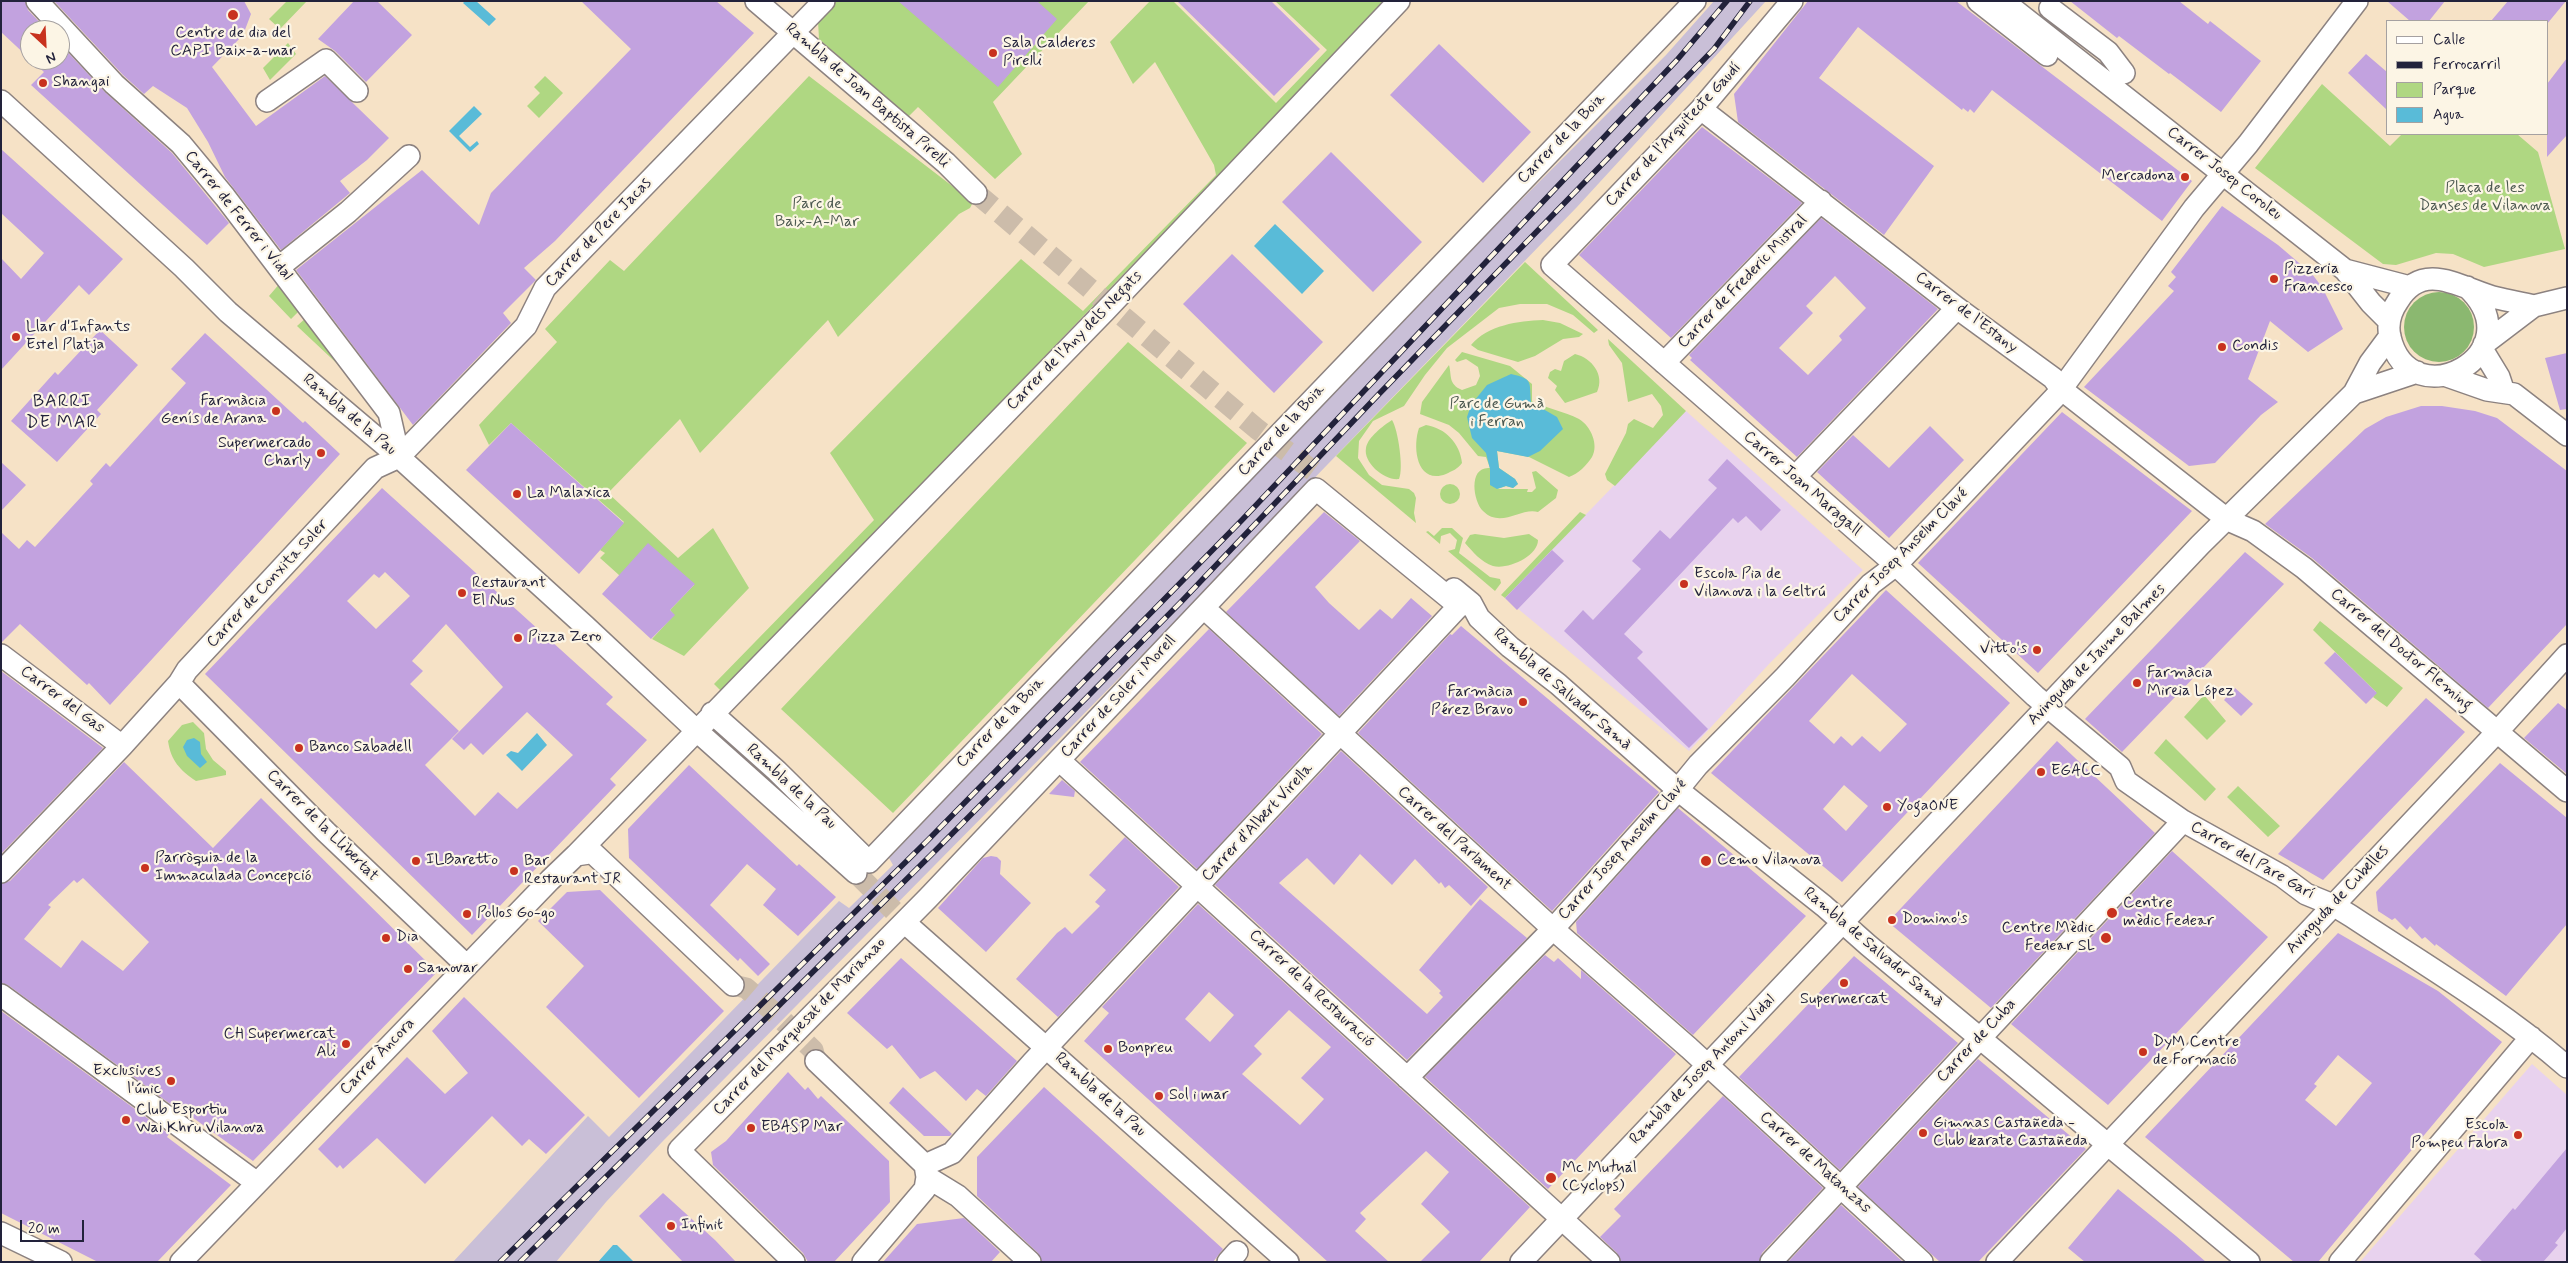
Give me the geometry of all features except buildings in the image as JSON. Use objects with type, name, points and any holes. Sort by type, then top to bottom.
[{"type":"street","name":"Carrer de Ferrer i Vidal","points":[[37,1],[114,84],[181,144],[279,267],[389,413],[399,457]]},
{"type":"street","name":"Rambla de Joan Baptista Pirelli","points":[[756,1],[946,164],[976,193]]},
{"type":"street","name":"Carrer de Pere Jacas","points":[[359,486],[374,468],[399,457],[526,326],[545,288],[824,1]]},
{"type":"street","name":"Carrer de l'Any dels Negats","points":[[712,713],[805,621],[1112,304],[1398,1]]},
{"type":"street","name":"Carrer de la Boia","points":[[862,867],[1695,1]]},
{"type":"street","name":"Carrer de l'Arquitecte Gaudí","points":[[1552,265],[1701,109],[1792,1]]},
{"type":"street","points":[[1978,1],[2083,84],[2102,80]]},
{"type":"street","name":"Carrer Josep Coroleu","points":[[2003,1],[2346,270],[2390,328]]},
{"type":"street","name":"Carrer Josep Anselm Clavé","points":[[1407,1078],[1553,929],[1678,790],[1698,765],[1785,677],[1872,584],[1896,565],[2061,389],[2223,173],[2358,1]]},
{"type":"street","points":[[2050,8],[2108,52],[2124,73]]},
{"type":"street","points":[[267,101],[326,60],[357,91]]},
{"type":"street","name":"Rambla de la Pau","points":[[1,101],[184,268],[228,312],[399,457],[696,731],[862,867]]},
{"type":"street","name":"Carrer de l'Estany","points":[[1701,109],[1957,308],[2054,378],[2061,389],[2228,520]]},
{"type":"street","points":[[279,267],[348,212],[409,156]]},
{"type":"street","name":"Carrer de Frederic Mistral","points":[[1664,363],[1821,201]]},
{"type":"street","name":"Carrer Joan Maragall","points":[[1552,265],[1896,565],[2048,707]]},
{"type":"street","name":"Carrer Josep Coroleu","points":[[2346,270],[2410,287]]},
{"type":"street","points":[[2354,393],[2390,328],[2397,302],[2410,287],[2429,279],[2448,280],[2498,298],[2534,306]]},
{"type":"street","points":[[2467,288],[2476,296],[2486,319],[2487,332],[2483,347],[2504,392]]},
{"type":"street","points":[[2447,376],[2461,371],[2473,362],[2483,347],[2534,306],[2567,298]]},
{"type":"street","points":[[1795,477],[1957,308]]},
{"type":"street","points":[[2390,328],[2399,357],[2417,372],[2432,376],[2447,376],[2487,390],[2514,394],[2567,435]]},
{"type":"street","points":[[2354,393],[2417,372]]},
{"type":"street","name":"Avinguda de Jaume Balmes","points":[[1844,923],[2200,545],[2228,520],[2311,433],[2354,393]]},
{"type":"street","name":"Rambla de Salvador Samà","points":[[1318,482],[1465,604],[1510,647],[1558,684],[1678,790],[1981,1036],[2249,1262]]},
{"type":"street","name":"Carrer de Soler i Morell","points":[[922,904],[1204,608],[1318,482]]},
{"type":"street","name":"Carrer de Conxita Soler","points":[[1,872],[122,746],[179,684],[187,670],[359,486]]},
{"type":"street","name":"Carrer del Doctor Fleming","points":[[2228,520],[2243,524],[2253,530],[2304,568],[2567,791]]},
{"type":"street","name":"Carrer d'Albert Virella","points":[[926,1177],[952,1154],[1047,1048],[1198,886],[1465,604]]},
{"type":"street","name":"Carrer del Parlament","points":[[1204,608],[1553,929],[1708,1065]]},
{"type":"street","name":"Carrer del Gas","points":[[1,654],[122,746]]},
{"type":"street","name":"Avinguda de Cubelles","points":[[1997,1262],[2497,732],[2567,655]]},
{"type":"street","name":"Carrer de la Llibertat","points":[[179,684],[326,832],[467,966]]},
{"type":"street","name":"Carrer del Pare Garí","points":[[2048,707],[2120,767],[2126,780],[2183,820],[2282,876],[2306,894],[2332,905],[2470,993],[2531,1037],[2567,1067]]},
{"type":"street","points":[[696,731],[712,713]]},
{"type":"street","name":"Rambla de la Pau","points":[[712,713],[776,771],[862,867]]},
{"type":"street","name":"Carrer Àncora","points":[[181,1262],[224,1220],[257,1183],[467,966],[587,849],[696,731]]},
{"type":"street","name":"Carrer de la Restauració","points":[[1060,760],[1609,1262]]},
{"type":"street","name":"Carrer de Cuba","points":[[1771,1262],[2183,820]]},
{"type":"street","points":[[587,849],[733,985]]},
{"type":"street","name":"Carrer del Marquesat de Marianao","points":[[794,1262],[679,1150],[922,904]]},
{"type":"street","name":"Rambla de Josep Antoni Vidal","points":[[1521,1262],[1844,923]]},
{"type":"street","name":"Rambla de la Pau","points":[[912,929],[1288,1262]]},
{"type":"street","points":[[1,995],[257,1183]]},
{"type":"street","points":[[2340,1262],[2531,1037]]},
{"type":"street","points":[[816,1061],[926,1177],[958,1196],[1030,1262]]},
{"type":"street","name":"Carrer de Matanzas","points":[[1708,1065],[1842,1186],[1922,1262]]},
{"type":"street","points":[[863,1262],[926,1177]]},
{"type":"street","points":[[1,1232],[60,1262]]},
{"type":"shaded area","points":[[1714,1],[1766,1],[1577,207],[1202,594],[662,1142],[606,1202],[556,1262],[453,1262],[588,1116],[609,1137],[839,901],[849,908],[893,865],[889,858],[934,811],[1022,705],[1420,301],[1666,55]]},
{"type":"shaded area","name":"Escola Pia de Vilanova i la Geltrú","points":[[1686,411],[1863,570],[1769,664],[1689,751],[1505,598]]},
{"type":"shaded area","name":"Escola Pompeu Fabra","points":[[2532,1064],[2567,1095],[2567,1262],[2360,1262]]},
{"type":"green space","points":[[287,1],[307,1],[280,29],[269,19]]},
{"type":"green space","points":[[837,1],[1089,1],[993,102],[1022,154],[995,179],[918,107],[908,117],[819,39],[818,21]]},
{"type":"green space","points":[[1150,1],[1173,1],[1276,103],[1327,50],[1275,1],[1386,1],[722,692],[714,684],[874,520],[830,453],[1021,259],[1083,311],[1216,175],[1214,165],[1155,62],[1133,84],[1110,42]]},
{"type":"green space","points":[[288,43],[296,54],[270,80],[263,68]]},
{"type":"green space","points":[[545,76],[563,93],[539,118],[527,106],[540,93],[534,87]]},
{"type":"green space","name":"Parc de Baix-A-Mar","points":[[809,76],[973,202],[970,208],[959,214],[838,337],[828,320],[700,453],[680,419],[608,493],[678,558],[713,528],[749,588],[684,656],[652,639],[674,615],[670,610],[694,585],[619,575],[600,558],[605,553],[600,550],[624,522],[511,423],[489,445],[479,425],[557,342],[545,329],[610,260],[624,271]]},
{"type":"green space","name":"Plaça de les Danses de Vilanova","points":[[2322,84],[2390,146],[2401,135],[2518,135],[2538,152],[2565,249],[2484,267],[2453,254],[2436,253],[2396,265],[2383,264],[2255,168]]},
{"type":"green space","name":"Parc de Gumà i Ferran","points":[[1525,262],[1598,330],[1594,333],[1573,315],[1547,304],[1520,304],[1499,308],[1447,348],[1425,375],[1404,406],[1373,421],[1359,441],[1358,458],[1369,475],[1382,485],[1409,489],[1414,493],[1416,498],[1414,513],[1416,523],[1336,456]]},
{"type":"green space","points":[[281,282],[302,308],[291,319],[269,296]]},
{"type":"green space","points":[[2439,292],[2452,295],[2464,302],[2471,314],[2474,327],[2471,340],[2464,352],[2452,359],[2439,362],[2426,359],[2414,352],[2407,340],[2404,327],[2407,314],[2414,302],[2426,295]]},
{"type":"green space","points":[[308,316],[363,388],[297,326]]},
{"type":"green space","name":"Parc de Gumà i Ferran","points":[[1543,320],[1560,323],[1583,334],[1579,337],[1563,339],[1535,356],[1518,362],[1478,350],[1471,345],[1486,333],[1504,325]]},
{"type":"green space","points":[[1608,339],[1686,411],[1615,486],[1607,480],[1605,474],[1626,433],[1628,424],[1634,419],[1653,428],[1663,415],[1661,406],[1652,394],[1628,402],[1622,363],[1609,345]]},
{"type":"green space","points":[[1128,342],[1247,443],[893,813],[781,709]]},
{"type":"green space","name":"Parc de Gumà i Ferran","points":[[1462,352],[1510,366],[1532,384],[1532,401],[1579,419],[1587,426],[1593,436],[1595,447],[1592,457],[1582,469],[1569,477],[1529,457],[1497,451],[1499,468],[1515,479],[1518,484],[1513,488],[1506,486],[1497,489],[1528,489],[1527,492],[1532,492],[1536,488],[1532,472],[1536,471],[1558,490],[1556,498],[1538,512],[1531,511],[1497,518],[1483,511],[1475,492],[1475,478],[1478,472],[1490,468],[1486,457],[1478,456],[1459,433],[1449,425],[1420,414],[1422,402],[1449,365],[1451,379],[1458,388],[1462,390],[1476,385],[1480,376],[1478,367],[1466,359],[1457,362],[1455,360]]},
{"type":"green space","name":"Parc de Gumà i Ferran","points":[[1575,354],[1592,363],[1598,374],[1599,386],[1597,392],[1565,403],[1555,390],[1557,386],[1548,378],[1550,372],[1555,369],[1561,371],[1564,361]]},
{"type":"green space","points":[[1392,420],[1400,449],[1401,467],[1399,479],[1393,479],[1376,470],[1371,465],[1366,454],[1367,444],[1373,436]]},
{"type":"green space","name":"Parc de Gumà i Ferran","points":[[1426,425],[1439,429],[1455,443],[1462,463],[1457,468],[1446,474],[1436,476],[1423,470],[1419,463],[1416,445],[1419,428]]},
{"type":"green space","points":[[1450,484],[1457,487],[1460,494],[1457,501],[1450,504],[1443,501],[1440,494],[1443,487]]},
{"type":"green space","points":[[1580,512],[1586,515],[1505,598],[1501,595]]},
{"type":"green space","points":[[1442,528],[1452,528],[1463,538],[1459,553],[1490,577],[1500,579],[1501,583],[1495,591],[1448,551],[1455,549],[1457,540],[1450,533],[1441,536],[1440,544],[1426,532],[1428,531],[1434,536]]},
{"type":"green space","points":[[1529,534],[1538,540],[1537,546],[1528,556],[1514,564],[1499,567],[1485,562],[1465,543],[1470,535],[1504,538]]},
{"type":"green space","points":[[2320,621],[2403,688],[2387,707],[2373,697],[2376,692],[2313,630]]},
{"type":"green space","points":[[2204,695],[2226,721],[2207,740],[2184,717]]},
{"type":"green space","points":[[193,722],[204,733],[206,749],[213,760],[226,771],[226,775],[196,781],[185,773],[174,760],[168,741],[182,725]]},
{"type":"green space","points":[[2166,739],[2216,789],[2205,801],[2154,753]]},
{"type":"green space","points":[[2238,786],[2280,826],[2268,837],[2227,797]]},
{"type":"water","points":[[465,1],[476,1],[496,19],[489,26],[463,3]]},
{"type":"water","points":[[474,106],[482,114],[459,136],[470,147],[477,141],[479,144],[470,152],[449,131]]},
{"type":"water","points":[[1275,224],[1324,271],[1302,294],[1254,246]]},
{"type":"water","points":[[1511,374],[1524,378],[1529,382],[1531,402],[1557,417],[1563,429],[1540,451],[1528,457],[1497,451],[1499,468],[1515,479],[1518,484],[1513,488],[1506,486],[1497,489],[1490,485],[1490,469],[1486,453],[1472,438],[1467,417],[1471,405],[1487,385]]},
{"type":"water","points":[[537,733],[547,745],[522,771],[506,755],[511,751],[518,753]]},
{"type":"water","points":[[194,738],[200,742],[201,754],[207,762],[200,768],[187,756],[183,747],[187,740]]},
{"type":"water","points":[[613,1245],[617,1245],[634,1262],[598,1262]]},
{"type":"tunnel","points":[[976,193],[1257,429],[1320,476]]},
{"type":"tunnel","points":[[856,873],[912,929]]},
{"type":"tunnel","points":[[733,985],[746,988],[776,1014],[813,1050],[816,1061]]},
{"type":"railway","points":[[500,1262],[928,840],[1242,520],[1677,60],[1727,1]]},
{"type":"railway","points":[[520,1262],[936,850],[1181,602],[1379,394],[1714,49],[1750,1]]},
{"type":"place","name":"Centre de dia del CAPI Baix-a-mar","points":[[233,15]]},
{"type":"place","name":"Sala Calderes Pirelli","points":[[993,53]]},
{"type":"place","name":"Shangai","points":[[43,83]]},
{"type":"place","name":"Mercadona","points":[[2185,177]]},
{"type":"place","name":"Pizzeria Francesco","points":[[2274,279]]},
{"type":"place","name":"Llar d'Infants Estel Platja","points":[[16,337]]},
{"type":"place","name":"Condis","points":[[2222,347]]},
{"type":"place","name":"Farmàcia Genís de Arana","points":[[276,411]]},
{"type":"place","name":"Supermercado Charly","points":[[321,453]]},
{"type":"place","name":"La Malaxica","points":[[517,494]]},
{"type":"place","name":"Escola Pia de Vilanova i la Geltrú","points":[[1684,584]]},
{"type":"place","name":"Restaurant El Nus","points":[[462,593]]},
{"type":"place","name":"Pizza Zero","points":[[518,638]]},
{"type":"place","name":"Vitto's","points":[[2037,650]]},
{"type":"place","name":"Farmàcia Mireia López","points":[[2137,683]]},
{"type":"place","name":"Farmàcia Pérez Bravo","points":[[1523,702]]},
{"type":"place","name":"Banco Sabadell","points":[[299,748]]},
{"type":"place","name":"EGACC","points":[[2041,772]]},
{"type":"place","name":"YogaONE","points":[[1887,807]]},
{"type":"place","name":"ILBaretto","points":[[416,861]]},
{"type":"place","name":"Cemo Vilanova","points":[[1706,861]]},
{"type":"place","name":"Parròquia de la Immaculada Concepció","points":[[145,868]]},
{"type":"place","name":"Bar Restaurant JR","points":[[514,871]]},
{"type":"place","name":"Centre mèdic Fedear","points":[[2112,913]]},
{"type":"place","name":"Pollos Go-go","points":[[467,914]]},
{"type":"place","name":"Domino's","points":[[1892,920]]},
{"type":"place","name":"Dia","points":[[386,938]]},
{"type":"place","name":"Centre Mèdic Fedear SL","points":[[2106,938]]},
{"type":"place","name":"Samovar","points":[[408,969]]},
{"type":"place","name":"Supermercat","points":[[1844,983]]},
{"type":"place","name":"CH Supermercat Ali","points":[[346,1044]]},
{"type":"place","name":"Bonpreu","points":[[1108,1049]]},
{"type":"place","name":"DyM Centre de Formació","points":[[2143,1052]]},
{"type":"place","name":"Exclusives l'únic","points":[[171,1081]]},
{"type":"place","name":"Sol i mar","points":[[1159,1096]]},
{"type":"place","name":"Club Esportiu Wai Khru Vilanova","points":[[126,1120]]},
{"type":"place","name":"EBASP Mar","points":[[751,1128]]},
{"type":"place","name":"Gimnas Castañeda - Club karate Castañeda","points":[[1923,1133]]},
{"type":"place","name":"Escola Pompeu Fabra","points":[[2518,1135]]},
{"type":"place","name":"Mc Mutual (Cyclops)","points":[[1551,1178]]},
{"type":"place","name":"Infinit","points":[[671,1226]]},
{"type":"district","name":"BARRI DE MAR","points":[[62,412]]}]
